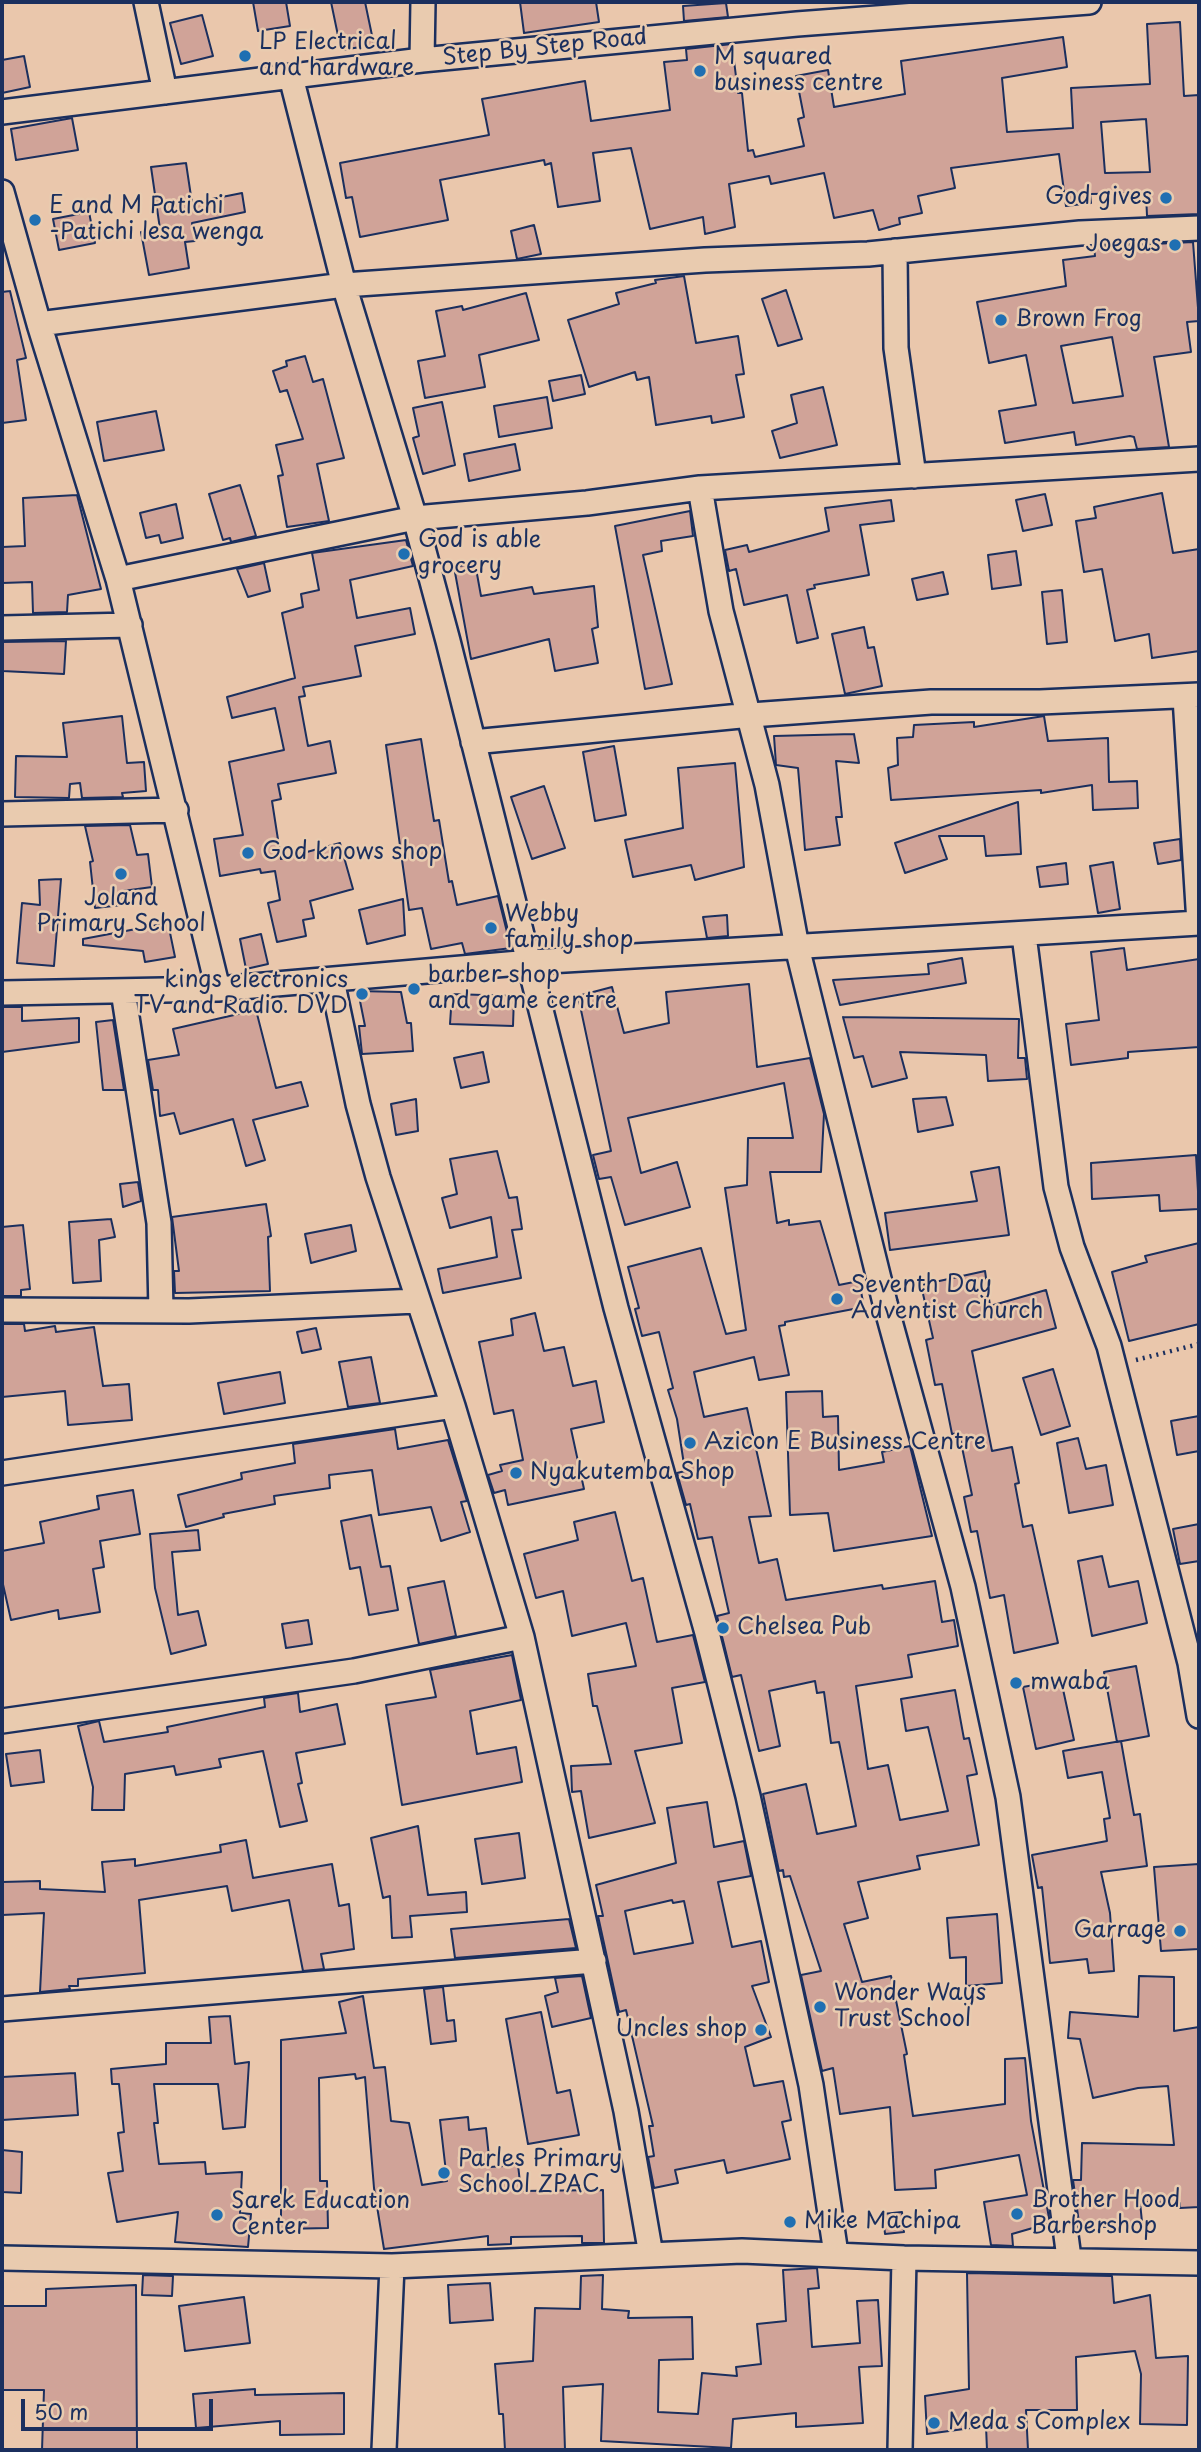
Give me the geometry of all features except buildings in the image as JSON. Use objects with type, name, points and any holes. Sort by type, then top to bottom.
[{"type":"street","points":[[146,2],[165,93]]},
{"type":"street","points":[[422,61],[423,2]]},
{"type":"street","name":"Step By Step Road","points":[[2,113],[796,13],[1089,2]]},
{"type":"street","points":[[291,77],[344,285],[415,518],[531,962],[620,1321],[707,1633],[748,1796],[811,2085],[836,2254]]},
{"type":"street","points":[[2,192],[10,250],[39,324],[118,579],[218,989]]},
{"type":"street","points":[[39,324],[344,285],[705,260],[895,251],[1080,233],[1199,228]]},
{"type":"street","points":[[895,251],[896,348],[914,476]]},
{"type":"street","points":[[118,579],[415,518],[587,503],[700,488],[1199,459]]},
{"type":"street","points":[[700,488],[721,611],[751,715],[767,785],[797,947],[885,1303],[963,1587],[1008,1797],[1069,2258]]},
{"type":"street","points":[[2,628],[130,625]]},
{"type":"street","points":[[2,993],[218,989],[531,962],[1199,923],[1192,696],[931,702],[751,715],[473,742]]},
{"type":"street","points":[[2,814],[176,810]]},
{"type":"street","points":[[1024,934],[1056,1187],[1072,1247],[1114,1366],[1190,1663],[1199,1716]]},
{"type":"street","points":[[332,980],[358,1104],[522,1637],[626,2111],[651,2255]]},
{"type":"street","points":[[123,991],[159,1223],[161,1311]]},
{"type":"street","points":[[2,1310],[161,1311],[417,1300]]},
{"type":"street","points":[[2,1473],[453,1406]]},
{"type":"street","points":[[2,1721],[354,1671],[522,1637]]},
{"type":"street","points":[[2,2009],[103,2003],[594,1961]]},
{"type":"street","points":[[2,2258],[392,2266],[742,2251],[904,2258],[1069,2258],[1199,2263]]},
{"type":"street","points":[[900,2450],[904,2258]]},
{"type":"street","points":[[384,2450],[392,2266]]},
{"type":"path","points":[[1114,1366],[1199,1343]]},
{"type":"place","name":"LP Electrical and hardware","points":[[245,56]]},
{"type":"place","name":"M squared business centre","points":[[700,71]]},
{"type":"place","name":"God gives","points":[[1166,198]]},
{"type":"place","name":"E and M Patichi -Patichi lesa wenga","points":[[35,220]]},
{"type":"place","name":"Joegas","points":[[1175,245]]},
{"type":"place","name":"Brown Frog","points":[[1001,320]]},
{"type":"place","name":"God is able grocery","points":[[404,554]]},
{"type":"place","name":"God knows shop","points":[[248,853]]},
{"type":"place","name":"Joland Primary School","points":[[121,874]]},
{"type":"place","name":"Webby family shop","points":[[491,928]]},
{"type":"place","name":"barber shop and game centre","points":[[414,989]]},
{"type":"place","name":"kings electronics TV and Radio. DVD","points":[[362,994]]},
{"type":"place","name":"Seventh Day Adventist Church","points":[[837,1299]]},
{"type":"place","name":"Azicon E Business Centre","points":[[690,1443]]},
{"type":"place","name":"Nyakutemba Shop","points":[[516,1473]]},
{"type":"place","name":"Chelsea Pub","points":[[723,1628]]},
{"type":"place","name":"mwaba","points":[[1016,1683]]},
{"type":"place","name":"Garrage","points":[[1180,1931]]},
{"type":"place","name":"Wonder Ways Trust School","points":[[820,2007]]},
{"type":"place","name":"Uncles shop","points":[[761,2030]]},
{"type":"place","name":"Parles Primary School ZPAC","points":[[444,2173]]},
{"type":"place","name":"Brother Hood Barbershop","points":[[1017,2214]]},
{"type":"place","name":"Sarek Education Center","points":[[217,2215]]},
{"type":"place","name":"Mike Machipa","points":[[790,2222]]},
{"type":"place","name":"Meda s Complex","points":[[934,2423]]}]
